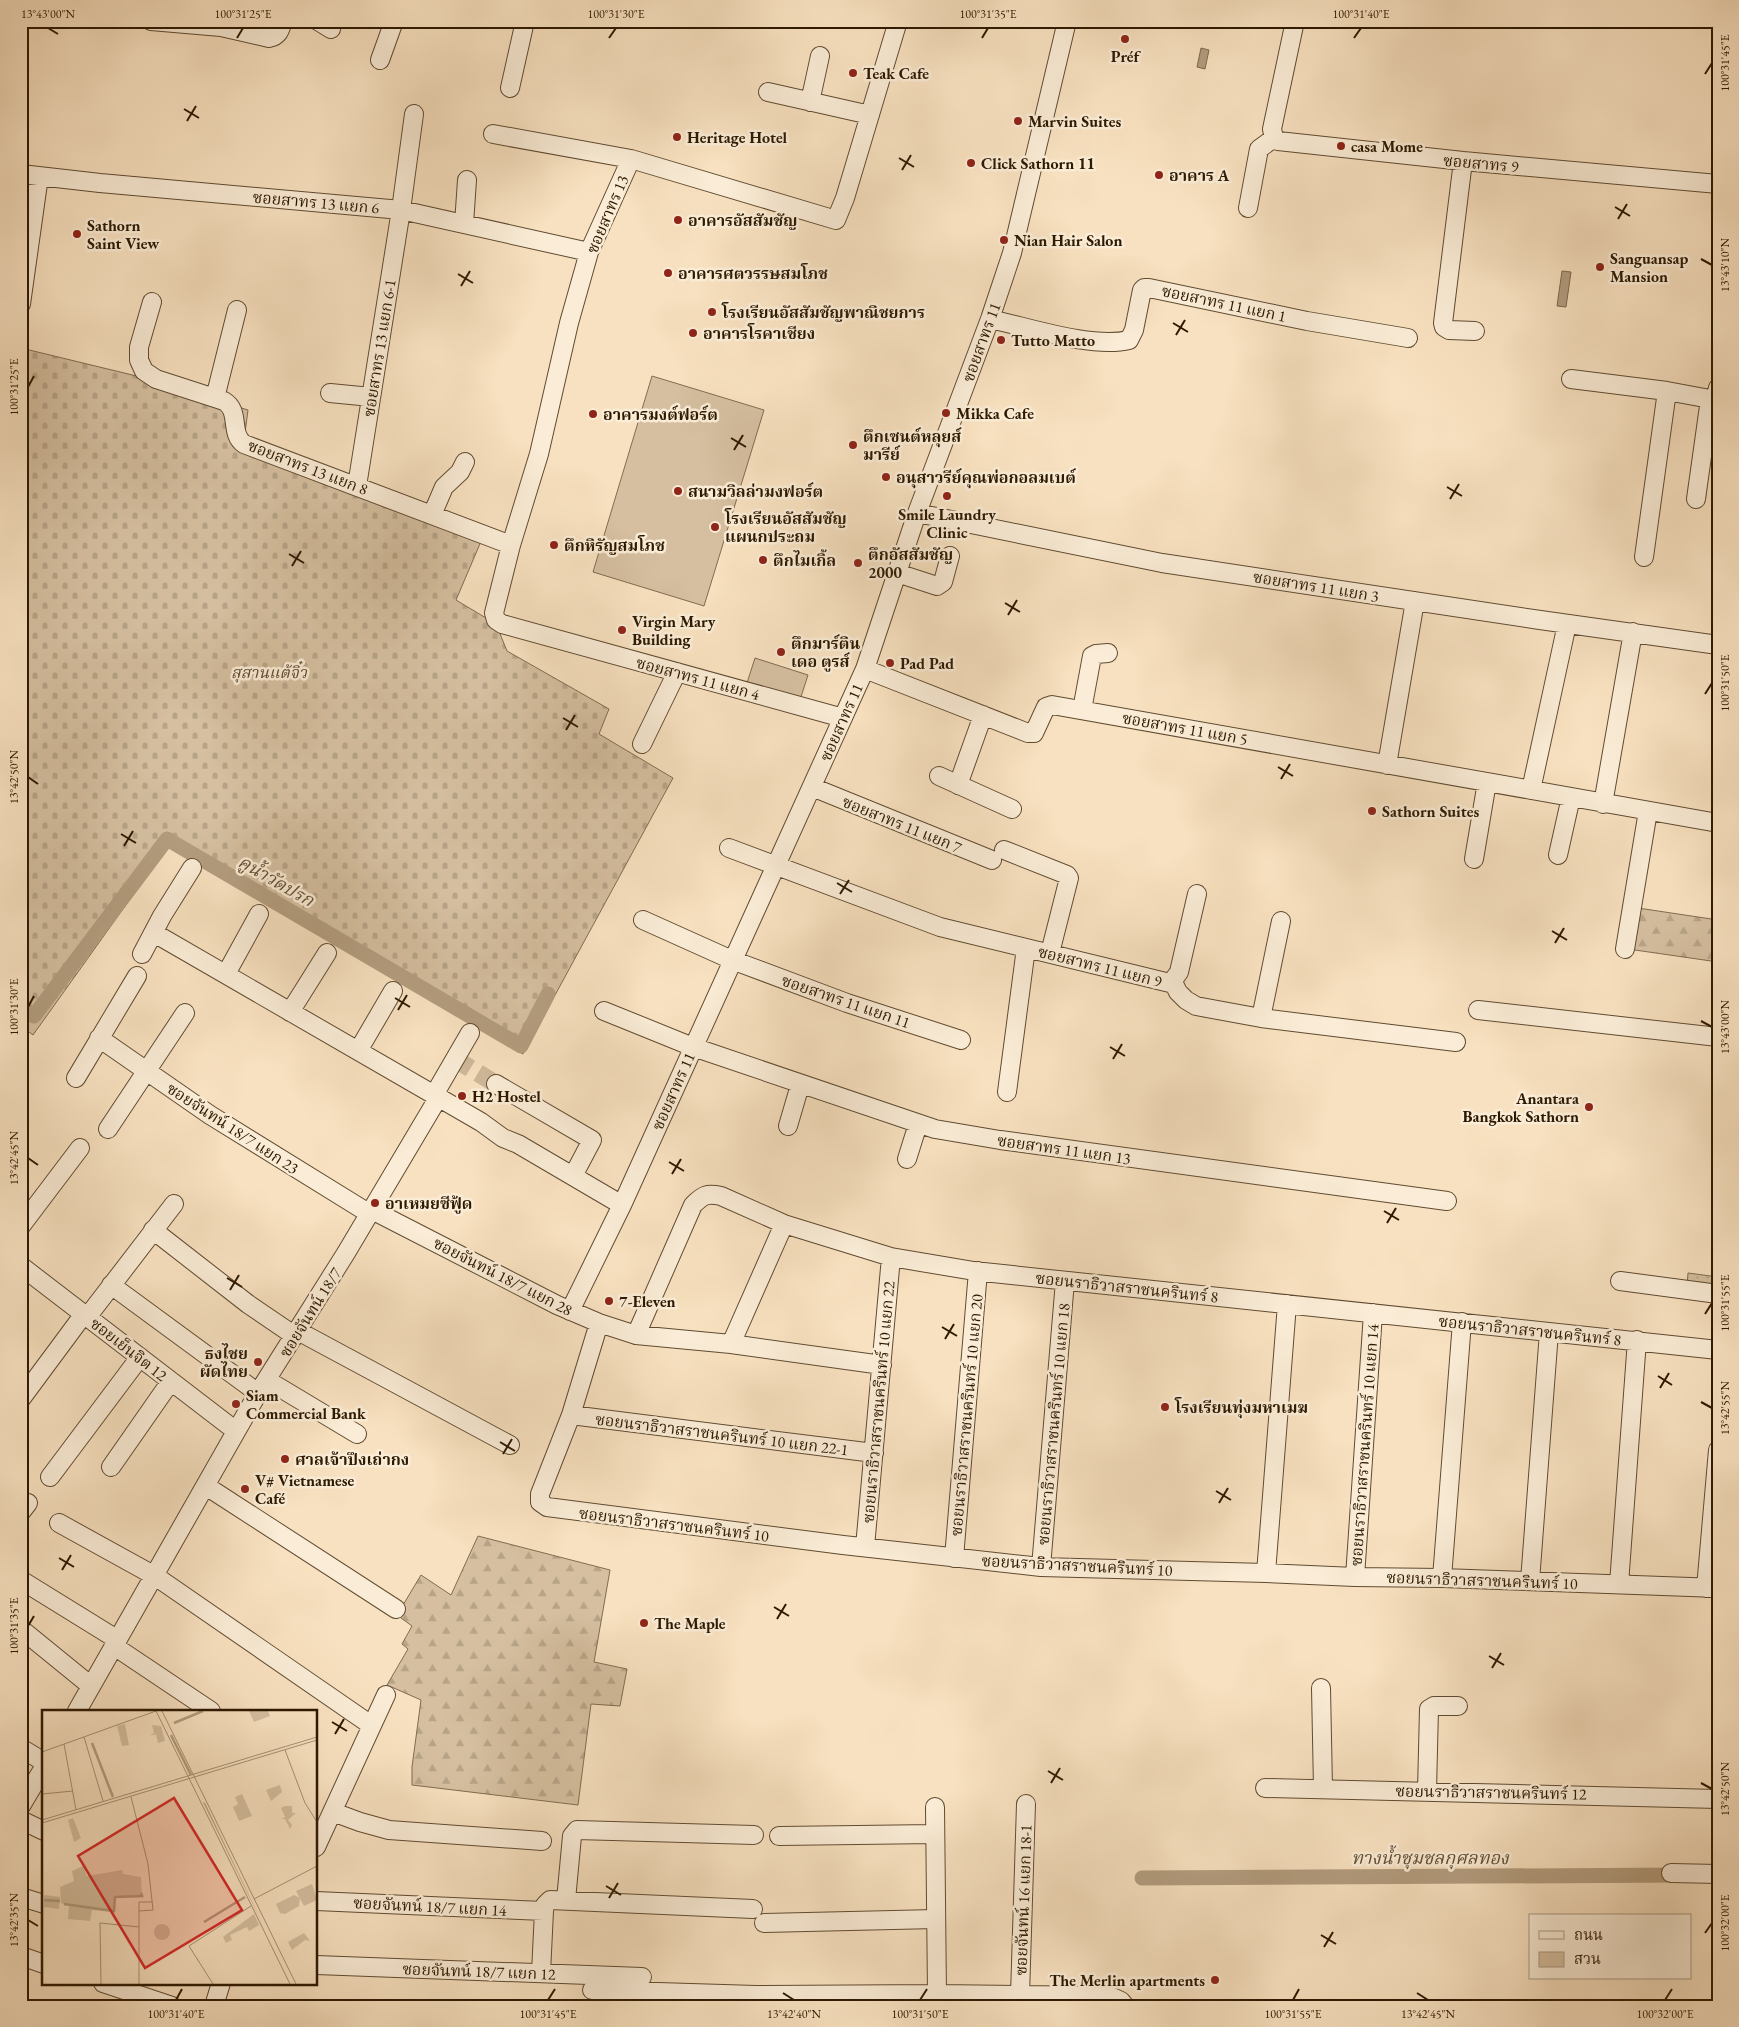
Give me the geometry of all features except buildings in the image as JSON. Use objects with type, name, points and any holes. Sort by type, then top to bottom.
[{"type":"street","points":[[151,22],[221,27],[269,38],[275,37],[280,32],[283,21]]},
{"type":"street","points":[[380,60],[394,21]]},
{"type":"street","points":[[510,88],[525,21]]},
{"type":"street","name":"ซอยสาทร 13","points":[[496,620],[494,614],[511,545],[539,454],[569,322],[589,252],[631,159],[836,220],[845,198],[898,21]]},
{"type":"street","name":"ซอยสาทร 11","points":[[570,1310],[622,1205],[865,669],[917,513],[990,319],[1012,253],[1067,21]]},
{"type":"street","points":[[1248,208],[1259,149],[1274,138],[1272,129],[1295,21]]},
{"type":"street","points":[[810,102],[820,56]]},
{"type":"street","points":[[768,92],[870,116]]},
{"type":"street","name":"ซอยสาทร 13 แยก 6-1","points":[[357,486],[401,210],[414,114]]},
{"type":"street","points":[[493,134],[631,159]]},
{"type":"street","name":"ซอยสาทร 9","points":[[1274,138],[1283,142],[1463,162],[1718,184]]},
{"type":"street","points":[[1463,162],[1443,323],[1444,328],[1449,330],[1475,331]]},
{"type":"street","name":"ซอยสาทร 13 แยก 6","points":[[21,174],[100,183],[401,210],[589,252]]},
{"type":"street","points":[[21,304],[39,176]]},
{"type":"street","points":[[464,224],[467,180]]},
{"type":"street","name":"ซอยสาทร 11 แยก 1","points":[[990,319],[1082,340],[1119,342],[1129,340],[1134,330],[1142,290],[1149,288],[1307,321],[1408,338]]},
{"type":"street","name":"ซอยสาทร 13 แยก 8","points":[[152,302],[139,347],[139,360],[144,371],[156,379],[231,405],[234,412],[237,436],[244,444],[511,545]]},
{"type":"street","points":[[215,398],[237,310]]},
{"type":"street","points":[[1571,379],[1668,391],[1714,393],[1696,499]]},
{"type":"street","points":[[1644,557],[1668,391]]},
{"type":"street","points":[[330,393],[371,397]]},
{"type":"street","points":[[432,514],[444,487],[460,472],[464,462]]},
{"type":"street","name":"ซอยสาทร 11 แยก 3","points":[[917,513],[1162,563],[1718,645]]},
{"type":"street","points":[[897,574],[937,586],[943,582],[950,556]]},
{"type":"street","points":[[1387,765],[1415,601]]},
{"type":"street","name":"ซอยสาทร 11 แยก 4","points":[[496,620],[502,624],[843,718]]},
{"type":"street","points":[[1531,790],[1567,624]]},
{"type":"street","points":[[1603,804],[1633,632]]},
{"type":"street","points":[[1082,710],[1092,656],[1108,653]]},
{"type":"street","name":"ซอยสาทร 11 แยก 5","points":[[865,669],[1028,733],[1036,730],[1048,705],[1718,823]]},
{"type":"street","points":[[642,744],[677,672]]},
{"type":"street","points":[[958,785],[983,716]]},
{"type":"street","points":[[939,776],[1012,809]]},
{"type":"street","points":[[1474,858],[1486,782]]},
{"type":"street","name":"ซอยสาทร 11 แยก 7","points":[[812,787],[998,855],[1067,874],[1069,878],[1050,954]]},
{"type":"street","points":[[1558,855],[1570,797]]},
{"type":"street","points":[[1625,949],[1648,811]]},
{"type":"street","name":"ซอยสาทร 11 แยก 9","points":[[729,848],[929,924],[1174,984],[1178,992],[1196,1006],[1261,1018],[1456,1042]]},
{"type":"street","points":[[142,954],[192,868]]},
{"type":"street","points":[[1174,984],[1174,979],[1179,972],[1197,894]]},
{"type":"street","points":[[226,974],[259,914]]},
{"type":"street","name":"ซอยสาทร 11 แยก 11","points":[[643,920],[732,960],[847,1003],[960,1040]]},
{"type":"street","points":[[1261,1018],[1281,921]]},
{"type":"street","points":[[154,933],[622,1205]]},
{"type":"street","points":[[1006,1092],[1026,948]]},
{"type":"street","points":[[290,1012],[327,953]]},
{"type":"street","points":[[76,1078],[137,976]]},
{"type":"street","points":[[358,1051],[393,991]]},
{"type":"street","points":[[1478,1010],[1718,1037]]},
{"type":"street","name":"ซอยสาทร 11 แยก 13","points":[[604,1011],[693,1047],[935,1130],[1447,1202]]},
{"type":"street","points":[[108,1129],[185,1013]]},
{"type":"street","name":"ซอยจันทน์ 18/7","points":[[78,1710],[236,1431],[371,1212],[470,1033]]},
{"type":"street","name":"ซอยจันทน์ 18/7 แยก 23","points":[[99,1038],[210,1116],[371,1212]]},
{"type":"street","points":[[496,1084],[592,1140],[573,1176]]},
{"type":"street","points":[[788,1126],[800,1085]]},
{"type":"street","points":[[907,1159],[918,1124]]},
{"type":"street","points":[[21,1226],[80,1148]]},
{"type":"street","name":"ซอยนราธิวาสราชนครินทร์ 8","points":[[636,1335],[693,1205],[703,1195],[711,1194],[721,1196],[784,1224],[891,1257],[978,1271],[1718,1350]]},
{"type":"street","points":[[21,1399],[174,1204]]},
{"type":"street","name":"ซอยจันทน์ 18/7 แยก 28","points":[[371,1212],[533,1294],[599,1323],[636,1335],[731,1344],[882,1365]]},
{"type":"street","points":[[731,1344],[784,1224]]},
{"type":"street","points":[[153,1230],[248,1304],[297,1333],[510,1445]]},
{"type":"street","name":"ซอยนราธิวาสราชนครินทร์ 10 แยก 22","points":[[865,1547],[891,1257]]},
{"type":"street","name":"ซอยเย็นจิต 12","points":[[21,1266],[236,1431]]},
{"type":"street","name":"ซอยนราธิวาสราชนครินทร์ 10 แยก 20","points":[[954,1558],[978,1271]]},
{"type":"street","name":"ซอยนราธิวาสราชนครินทร์ 10 แยก 18","points":[[1041,1567],[1065,1280]]},
{"type":"street","points":[[1620,1281],[1718,1294]]},
{"type":"street","points":[[112,1285],[262,1387],[357,1434]]},
{"type":"street","points":[[1266,1573],[1287,1304]]},
{"type":"street","name":"ซอยนราธิวาสราชนครินทร์ 10 แยก 14","points":[[1354,1577],[1373,1313]]},
{"type":"street","points":[[1442,1578],[1462,1322]]},
{"type":"street","name":"ซอยนราธิวาสราชนครินทร์ 10","points":[[599,1323],[571,1415],[540,1494],[540,1502],[547,1507],[954,1558],[1041,1567],[1442,1578],[1712,1588]]},
{"type":"street","points":[[1530,1581],[1549,1332]]},
{"type":"street","points":[[1619,1584],[1637,1340]]},
{"type":"street","points":[[50,1477],[140,1357]]},
{"type":"street","points":[[111,1468],[171,1381]]},
{"type":"street","name":"ซอยนราธิวาสราชนครินทร์ 10 แยก 22-1","points":[[571,1415],[874,1453]]},
{"type":"street","points":[[1712,1588],[1718,1450]]},
{"type":"street","points":[[206,1486],[396,1609]]},
{"type":"street","points":[[59,1523],[155,1576],[371,1725]]},
{"type":"street","points":[[21,1580],[116,1643],[210,1710]]},
{"type":"street","points":[[21,1629],[91,1686]]},
{"type":"street","points":[[1321,1688],[1323,1788]]},
{"type":"street","points":[[318,1843],[386,1695]]},
{"type":"street","points":[[1427,1791],[1429,1709],[1434,1706],[1458,1706]]},
{"type":"street","points":[[21,1748],[42,1761]]},
{"type":"street","points":[[21,1806],[42,1770]]},
{"type":"street","name":"ซอยนราธิวาสราชนครินทร์ 12","points":[[1265,1788],[1718,1799]]},
{"type":"street","name":"ซอยจันทน์ 16 แยก 18-1","points":[[1020,1995],[1026,1804]]},
{"type":"street","points":[[935,1807],[937,1994]]},
{"type":"street","points":[[333,1812],[389,1830],[542,1840]]},
{"type":"street","points":[[21,1820],[42,1830]]},
{"type":"street","points":[[566,1900],[571,1842],[573,1834],[577,1830],[754,1835]]},
{"type":"street","points":[[779,1836],[935,1834]]},
{"type":"street","points":[[1671,1873],[1718,1874]]},
{"type":"street","points":[[21,1897],[42,1903]]},
{"type":"street","points":[[541,1974],[544,1911],[547,1902],[550,1900],[753,1909]]},
{"type":"street","name":"ซอยจันทน์ 18/7 แยก 14","points":[[318,1901],[544,1911]]},
{"type":"street","points":[[764,1923],[936,1919]]},
{"type":"street","points":[[21,1956],[42,1963]]},
{"type":"street","name":"ซอยจันทน์ 18/7 แยก 12","points":[[318,1965],[642,1976]]},
{"type":"street","points":[[106,1984],[172,2006]]},
{"type":"street","points":[[214,2006],[221,1984]]},
{"type":"street","points":[[592,1990],[756,2000],[937,1994],[1110,1996],[1125,2006]]},
{"type":"green space","name":"สุสานแต้จิ๋ว","points":[[21,348],[149,379],[248,410],[243,448],[482,539],[456,600],[496,624],[507,651],[609,709],[599,734],[673,778],[523,1054],[168,846],[33,1035],[21,1026]]},
{"type":"green space","name":"สนามวิลล่ามงฟอร์ต","points":[[652,376],[764,410],[704,606],[593,572]]},
{"type":"green space","points":[[755,658],[808,675],[800,700],[747,683]]},
{"type":"green space","points":[[1638,908],[1718,920],[1718,962],[1628,949]]},
{"type":"green space","points":[[1688,1273],[1718,1277],[1718,1288],[1687,1285]]},
{"type":"green space","points":[[478,1536],[610,1570],[594,1662],[627,1669],[620,1706],[591,1704],[578,1805],[412,1785],[412,1767],[421,1700],[387,1685],[408,1649],[402,1644],[412,1626],[397,1615],[421,1575],[451,1595]]},
{"type":"shaded area","points":[[1201,48],[1209,50],[1205,69],[1197,67]]},
{"type":"shaded area","points":[[1562,271],[1571,272],[1566,307],[1557,306]]},
{"type":"waterway","name":"คูน้ำวัดปรก","points":[[21,1006],[34,1016],[167,839],[521,1046],[548,994]]},
{"type":"waterway","name":"ทางน้ำชุมชลกุศลทอง","points":[[1142,1878],[1684,1875]]},
{"type":"tunnel","points":[[455,1059],[496,1084]]},
{"type":"place","name":"Préf","points":[[1125,39]]},
{"type":"place","name":"Teak Cafe","points":[[853,73]]},
{"type":"place","name":"Marvin Suites","points":[[1018,121]]},
{"type":"place","name":"Heritage Hotel","points":[[677,137]]},
{"type":"place","name":"casa Mome","points":[[1341,146]]},
{"type":"place","name":"Click Sathorn 11","points":[[971,163]]},
{"type":"place","name":"อาคาร A","points":[[1159,175]]},
{"type":"place","name":"อาคารอัสสัมชัญ","points":[[678,220]]},
{"type":"place","name":"Sathorn Saint View","points":[[77,234]]},
{"type":"place","name":"Nian Hair Salon","points":[[1004,240]]},
{"type":"place","name":"Sanguansap Mansion","points":[[1600,267]]},
{"type":"place","name":"อาคารศตวรรษสมโภช","points":[[668,273]]},
{"type":"place","name":"โรงเรียนอัสสัมชัญพาณิชยการ","points":[[712,312]]},
{"type":"place","name":"อาคารโรคาเชียง","points":[[693,333]]},
{"type":"place","name":"Tutto Matto","points":[[1001,340]]},
{"type":"place","name":"Mikka Cafe","points":[[946,413]]},
{"type":"place","name":"อาคารมงต์ฟอร์ต","points":[[593,414]]},
{"type":"place","name":"ตึกเซนต์หลุยส์ มารีย์","points":[[853,445]]},
{"type":"place","name":"อนุสาวรีย์คุณพ่อกอลมเบต์","points":[[886,477]]},
{"type":"place","name":"สนามวิลล่ามงฟอร์ต","points":[[678,491]]},
{"type":"place","name":"Smile Laundry Clinic","points":[[947,496]]},
{"type":"place","name":"โรงเรียนอัสสัมชัญ แผนกประถม","points":[[715,527]]},
{"type":"place","name":"ตึกหิรัญสมโภช","points":[[554,545]]},
{"type":"place","name":"ตึกไมเกิ้ล","points":[[763,560]]},
{"type":"place","name":"ตึกอัสสัมชัญ 2000","points":[[858,563]]},
{"type":"place","name":"Virgin Mary Building","points":[[622,630]]},
{"type":"place","name":"ตึกมาร์ติน เดอ ตูรส์","points":[[781,652]]},
{"type":"place","name":"Pad Pad","points":[[890,663]]},
{"type":"place","name":"Sathorn Suites","points":[[1372,811]]},
{"type":"place","name":"H2 Hostel","points":[[462,1096]]},
{"type":"place","name":"Anantara Bangkok Sathorn","points":[[1589,1107]]},
{"type":"place","name":"อาเหมยซีฟู้ด","points":[[375,1203]]},
{"type":"place","name":"7-Eleven","points":[[609,1301]]},
{"type":"place","name":"ธงไชย ผัดไทย","points":[[258,1362]]},
{"type":"place","name":"Siam Commercial Bank","points":[[236,1404]]},
{"type":"place","name":"โรงเรียนทุ่งมหาเมฆ","points":[[1165,1407]]},
{"type":"place","name":"ศาลเจ้าปึงเถ่ากง","points":[[285,1459]]},
{"type":"place","name":"V# Vietnamese Café","points":[[245,1489]]},
{"type":"place","name":"The Maple","points":[[644,1623]]},
{"type":"place","name":"The Merlin apartments","points":[[1215,1980]]}]
